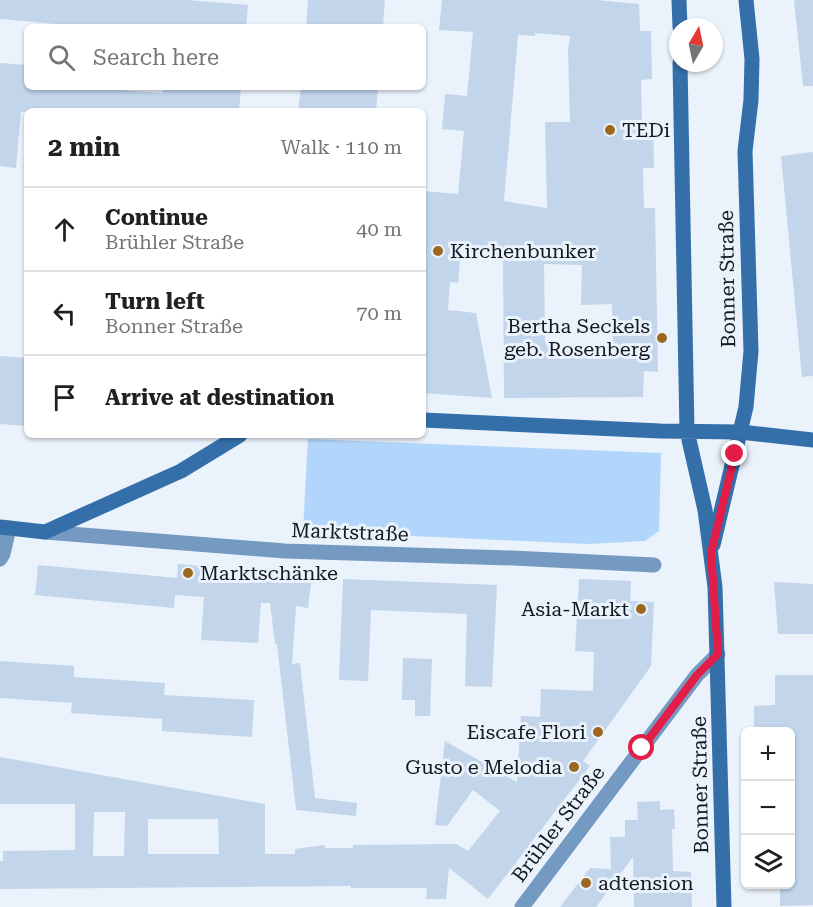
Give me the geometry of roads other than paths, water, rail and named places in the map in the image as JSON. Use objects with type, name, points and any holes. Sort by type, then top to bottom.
[{"type":"main road","points":[[679,0],[680,18]]},
{"type":"main road","name":"Bonner Straße","points":[[711,553],[746,407],[751,351],[745,151],[752,100],[752,59],[746,0]]},
{"type":"main road","name":"Bonner Straße","points":[[680,72],[687,431],[705,510],[711,553],[718,654],[724,907]]},
{"type":"main road","points":[[426,420],[740,432],[813,440]]},
{"type":"main road","points":[[45,532],[181,471],[235,438]]},
{"type":"main road","name":"Marktstraße","points":[[4,528],[45,532]]},
{"type":"street","points":[[0,559],[3,554],[4,528]]},
{"type":"street","name":"Marktstraße","points":[[45,532],[303,552],[654,565]]},
{"type":"street","name":"Brühler Straße","points":[[522,907],[697,675],[718,654]]},
{"type":"place","name":"TEDi","points":[[610,130]]},
{"type":"place","name":"Kirchenbunker","points":[[438,251]]},
{"type":"place","name":"Bertha Seckels geb. Rosenberg","points":[[662,338]]},
{"type":"place","name":"Marktschänke","points":[[188,573]]},
{"type":"place","name":"Asia-Markt","points":[[641,609]]},
{"type":"place","name":"Eiscafe Flori","points":[[598,732]]},
{"type":"place","name":"Gusto e Melodia","points":[[574,767]]},
{"type":"place","name":"adtension","points":[[586,883]]}]
